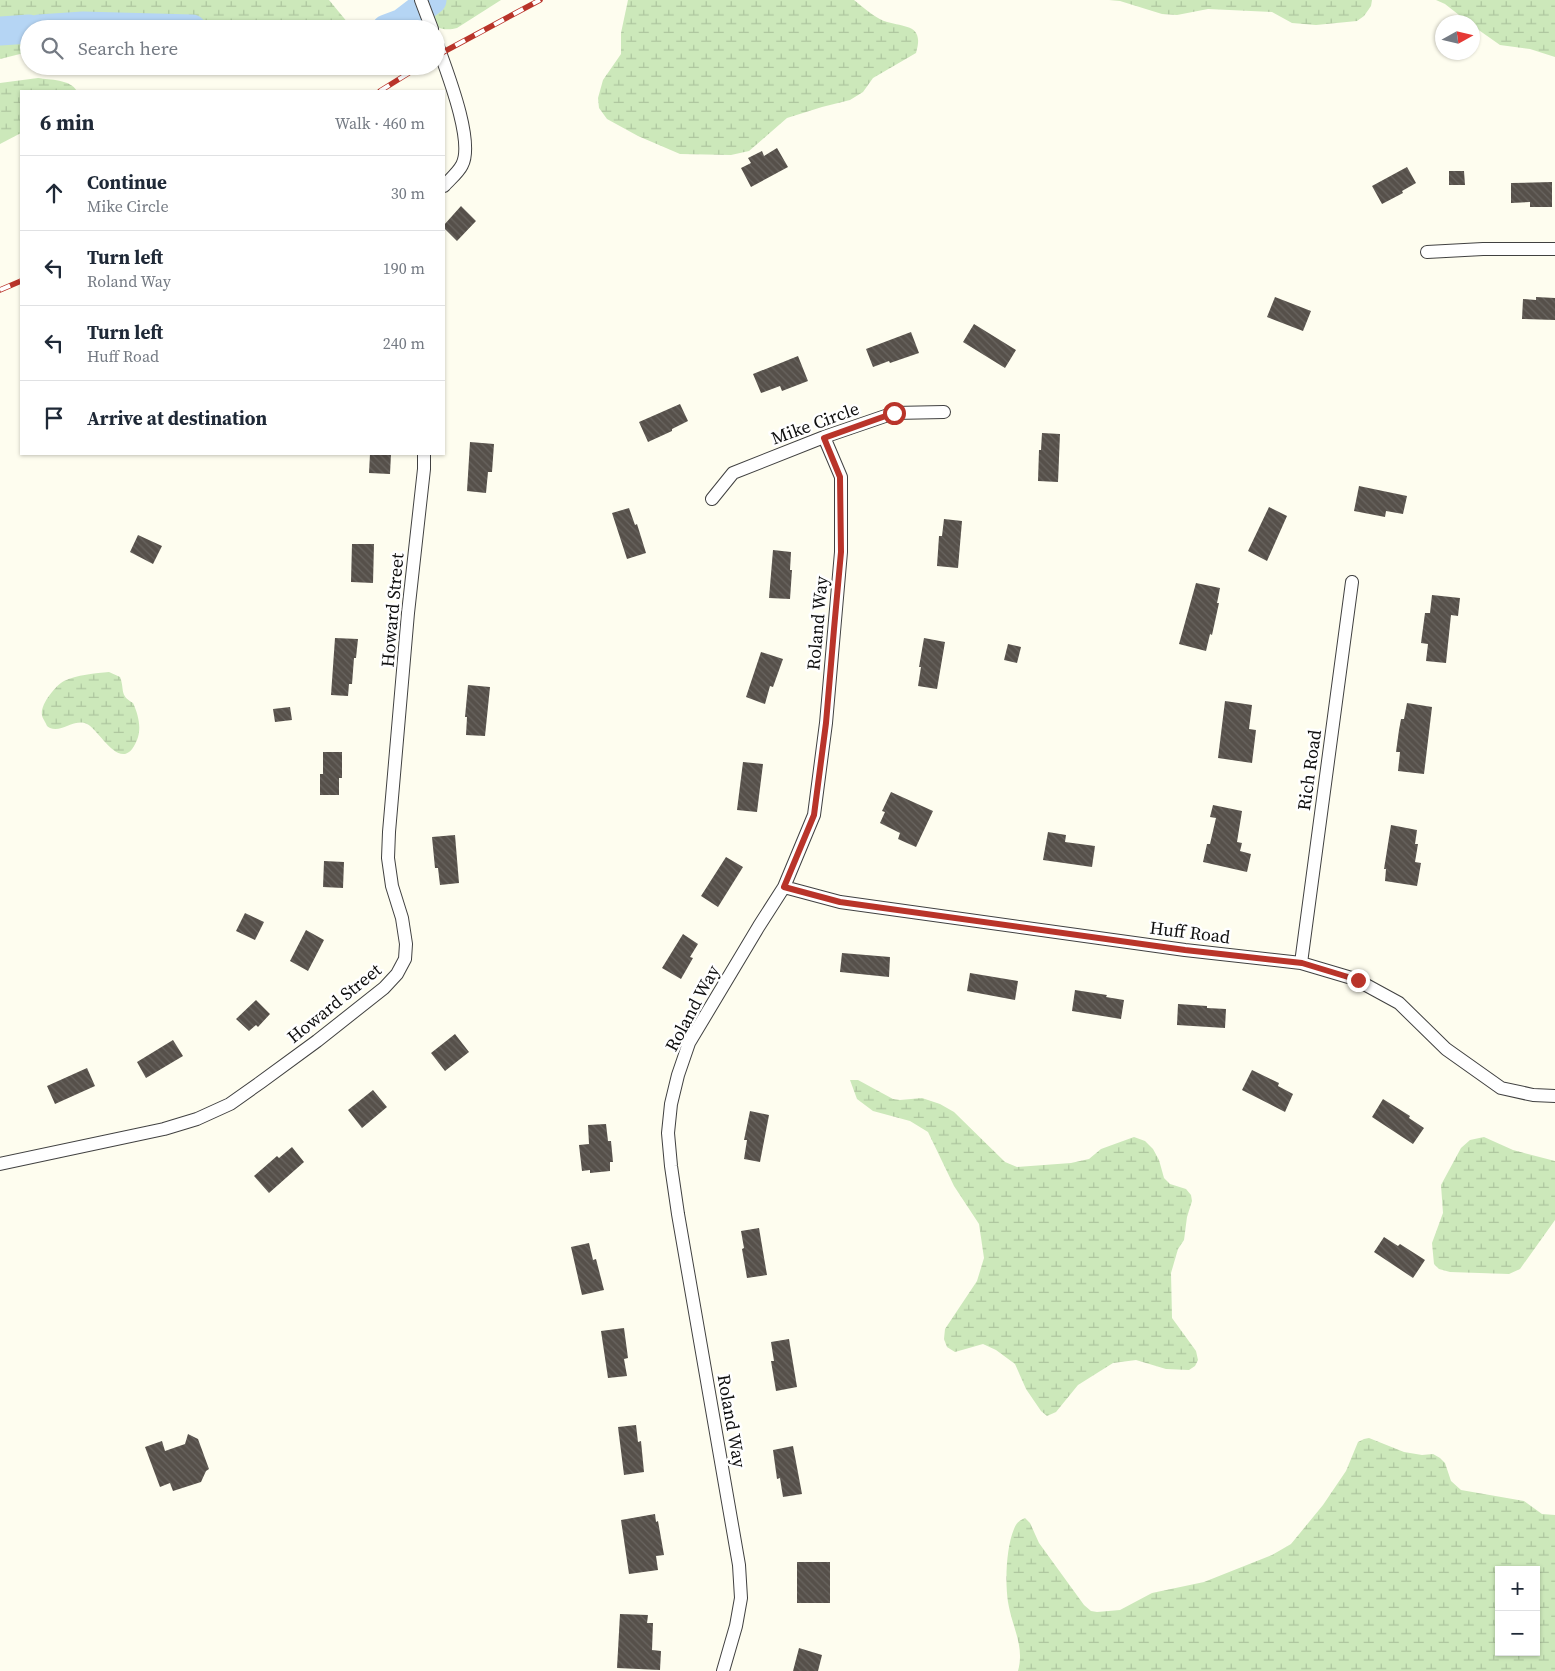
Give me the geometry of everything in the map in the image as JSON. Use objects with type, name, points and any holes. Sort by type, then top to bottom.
[{"type":"street","points":[[421,0],[429,20]]},
{"type":"street","points":[[445,66],[455,94],[466,151],[462,165],[445,185]]},
{"type":"street","points":[[1427,252],[1483,249],[1555,249]]},
{"type":"street","name":"Mike Circle","points":[[712,499],[733,473],[824,438],[894,413],[944,412]]},
{"type":"street","name":"Roland Way","points":[[723,1671],[736,1626],[741,1598],[740,1565],[678,1214],[671,1166],[669,1124],[671,1104],[678,1075],[689,1043],[784,887],[814,815],[826,723],[841,552],[840,477],[824,438]]},
{"type":"street","name":"Howard Street","points":[[0,1164],[164,1129],[197,1119],[230,1104],[318,1041],[384,988],[397,974],[405,959],[406,944],[402,918],[392,886],[388,858],[408,614],[424,455]]},
{"type":"street","name":"Rich Road","points":[[1302,963],[1352,582]]},
{"type":"street","name":"Huff Road","points":[[784,887],[840,902],[1185,950],[1302,963],[1355,979],[1399,1002],[1446,1049],[1501,1088],[1533,1095],[1555,1096]]},
{"type":"green space","points":[[0,0],[329,0],[346,20],[20,20],[20,54],[0,59]]},
{"type":"green space","points":[[446,0],[501,0],[457,28],[449,29],[445,29],[445,20],[433,20],[434,11]]},
{"type":"green space","points":[[628,0],[854,0],[884,21],[911,28],[918,36],[918,43],[916,53],[873,78],[863,92],[850,100],[787,118],[749,151],[731,155],[680,154],[638,136],[607,119],[599,108],[598,98],[603,80],[621,54],[621,33]]},
{"type":"green space","points":[[1109,0],[1372,0],[1371,6],[1364,16],[1357,21],[1316,25],[1292,23],[1272,12],[1208,9],[1177,15],[1162,14],[1120,1]]},
{"type":"green space","points":[[1436,0],[1555,0],[1555,57],[1530,49],[1500,45],[1480,31],[1480,15],[1459,15],[1445,4]]},
{"type":"green space","points":[[38,78],[65,82],[76,90],[20,90],[20,134],[0,144],[0,83]]},
{"type":"green space","points":[[109,672],[120,677],[124,695],[133,703],[139,721],[137,740],[131,750],[125,754],[118,753],[111,748],[87,724],[77,723],[55,729],[47,726],[42,716],[43,706],[49,696],[64,681],[80,676]]},
{"type":"green space","points":[[850,1080],[858,1080],[893,1099],[922,1098],[940,1104],[954,1112],[1005,1162],[1017,1167],[1071,1163],[1089,1159],[1101,1149],[1134,1137],[1145,1141],[1153,1149],[1159,1160],[1164,1178],[1170,1184],[1186,1189],[1191,1195],[1192,1201],[1187,1217],[1184,1240],[1178,1249],[1171,1273],[1172,1318],[1196,1351],[1198,1360],[1195,1366],[1189,1370],[1166,1369],[1136,1360],[1113,1363],[1078,1385],[1056,1412],[1047,1416],[1041,1411],[1026,1389],[1015,1364],[996,1350],[983,1344],[955,1352],[947,1347],[944,1339],[945,1329],[977,1281],[984,1258],[979,1224],[954,1186],[928,1132],[910,1121],[873,1111],[857,1099]]},
{"type":"green space","points":[[1484,1137],[1513,1150],[1555,1161],[1555,1220],[1520,1269],[1509,1274],[1450,1272],[1439,1269],[1434,1264],[1432,1243],[1443,1213],[1441,1185],[1461,1148],[1470,1140]]},
{"type":"green space","points":[[1369,1438],[1404,1452],[1422,1455],[1433,1454],[1445,1463],[1451,1481],[1461,1490],[1524,1501],[1542,1514],[1555,1515],[1555,1671],[1018,1671],[1020,1662],[1019,1645],[1008,1602],[1006,1575],[1011,1537],[1017,1523],[1025,1518],[1030,1523],[1039,1543],[1084,1605],[1091,1611],[1120,1610],[1152,1593],[1204,1582],[1272,1555],[1291,1544],[1323,1505],[1346,1471],[1358,1442]]},
{"type":"building","points":[[777,148],[788,167],[751,187],[741,168],[751,163],[748,158],[762,151],[764,156]]},
{"type":"building","points":[[1407,167],[1416,183],[1402,191],[1403,193],[1382,204],[1372,186]]},
{"type":"building","points":[[1449,171],[1464,171],[1465,185],[1449,185]]},
{"type":"building","points":[[1552,182],[1552,207],[1530,207],[1530,202],[1511,203],[1511,183]]},
{"type":"building","points":[[461,206],[476,221],[457,241],[445,229],[445,224]]},
{"type":"building","points":[[1275,297],[1311,311],[1303,331],[1267,317]]},
{"type":"building","points":[[1536,297],[1555,298],[1555,320],[1522,319],[1523,299],[1536,300]]},
{"type":"building","points":[[974,324],[1016,350],[1005,368],[963,342]]},
{"type":"building","points":[[911,332],[919,353],[873,367],[866,349]]},
{"type":"building","points":[[798,356],[808,381],[782,391],[780,386],[761,393],[753,374]]},
{"type":"building","points":[[680,404],[688,421],[648,442],[639,422]]},
{"type":"building","points":[[1042,433],[1060,434],[1058,482],[1038,481],[1039,450],[1041,450]]},
{"type":"building","points":[[470,442],[494,444],[492,472],[488,472],[486,493],[467,491]]},
{"type":"building","points":[[370,455],[391,455],[390,474],[369,473]]},
{"type":"building","points":[[1359,486],[1407,496],[1403,514],[1386,511],[1385,517],[1354,511]]},
{"type":"building","points":[[1269,507],[1287,516],[1267,561],[1248,551]]},
{"type":"building","points":[[629,508],[635,525],[637,524],[646,553],[627,559],[612,513]]},
{"type":"building","points":[[944,519],[962,521],[958,568],[937,566],[939,536],[942,536]]},
{"type":"building","points":[[138,535],[162,546],[153,564],[130,552]]},
{"type":"building","points":[[352,544],[374,544],[373,583],[351,582]]},
{"type":"building","points":[[773,550],[791,552],[790,599],[769,598]]},
{"type":"building","points":[[1196,583],[1220,588],[1217,603],[1219,603],[1212,635],[1210,634],[1206,651],[1179,644]]},
{"type":"building","points":[[1432,595],[1460,598],[1458,616],[1451,615],[1446,663],[1426,661],[1428,644],[1421,643],[1425,613],[1430,613]]},
{"type":"building","points":[[335,638],[358,639],[352,684],[349,684],[348,696],[331,695]]},
{"type":"building","points":[[924,638],[945,642],[937,689],[918,686]]},
{"type":"building","points":[[1008,644],[1021,647],[1017,663],[1004,660]]},
{"type":"building","points":[[761,652],[783,659],[773,687],[770,686],[765,704],[746,697]]},
{"type":"building","points":[[468,685],[490,687],[485,736],[466,735],[467,717],[465,717]]},
{"type":"building","points":[[1225,701],[1252,705],[1249,729],[1256,730],[1252,763],[1218,758]]},
{"type":"building","points":[[1407,703],[1432,707],[1424,774],[1398,771],[1400,752],[1396,752],[1401,719],[1404,719]]},
{"type":"building","points":[[290,707],[292,720],[275,722],[273,709]]},
{"type":"building","points":[[323,752],[342,752],[342,778],[339,778],[339,795],[320,795],[320,774],[323,774]]},
{"type":"building","points":[[743,762],[763,764],[757,812],[737,810]]},
{"type":"building","points":[[891,792],[933,811],[916,847],[898,839],[900,833],[880,823],[885,812],[882,811]]},
{"type":"building","points":[[1213,805],[1242,811],[1237,842],[1242,843],[1240,851],[1251,854],[1247,872],[1203,862],[1207,844],[1210,844],[1216,818],[1210,817]]},
{"type":"building","points":[[1391,825],[1417,830],[1415,844],[1418,844],[1415,862],[1421,863],[1417,886],[1385,881],[1386,869],[1384,869]]},
{"type":"building","points":[[1048,832],[1066,835],[1065,842],[1095,846],[1092,867],[1043,860]]},
{"type":"building","points":[[455,835],[459,883],[440,885],[438,868],[435,868],[432,837]]},
{"type":"building","points":[[726,857],[743,867],[718,907],[701,896]]},
{"type":"building","points":[[324,861],[344,862],[343,888],[323,887]]},
{"type":"building","points":[[245,913],[264,922],[255,940],[236,931]]},
{"type":"building","points":[[306,930],[324,940],[308,971],[290,961]]},
{"type":"building","points":[[683,934],[698,944],[690,957],[693,958],[681,979],[662,968]]},
{"type":"building","points":[[842,953],[890,957],[889,977],[840,972]]},
{"type":"building","points":[[970,973],[1018,981],[1015,1000],[967,991]]},
{"type":"building","points":[[1075,990],[1124,1000],[1121,1019],[1072,1011]]},
{"type":"building","points":[[256,1000],[270,1014],[258,1027],[256,1025],[249,1031],[236,1019]]},
{"type":"building","points":[[1178,1004],[1226,1009],[1225,1028],[1177,1025]]},
{"type":"building","points":[[455,1034],[469,1052],[445,1071],[431,1053]]},
{"type":"building","points":[[173,1040],[183,1056],[146,1078],[137,1062]]},
{"type":"building","points":[[87,1068],[95,1086],[55,1104],[47,1086]]},
{"type":"building","points":[[1252,1070],[1279,1083],[1278,1086],[1293,1094],[1285,1112],[1242,1090]]},
{"type":"building","points":[[373,1090],[387,1107],[362,1128],[348,1110]]},
{"type":"building","points":[[1383,1099],[1410,1116],[1409,1118],[1424,1128],[1413,1144],[1372,1117]]},
{"type":"building","points":[[750,1111],[769,1115],[760,1162],[744,1159],[747,1140],[744,1140]]},
{"type":"building","points":[[606,1124],[608,1141],[611,1141],[613,1162],[610,1162],[610,1171],[590,1173],[590,1170],[582,1171],[579,1145],[589,1144],[588,1125]]},
{"type":"building","points":[[292,1147],[304,1162],[269,1193],[254,1176],[277,1156],[279,1158]]},
{"type":"building","points":[[759,1228],[767,1275],[747,1278],[741,1231]]},
{"type":"building","points":[[1384,1237],[1398,1246],[1400,1244],[1425,1260],[1413,1278],[1374,1252]]},
{"type":"building","points":[[589,1243],[593,1260],[596,1259],[604,1290],[582,1295],[571,1247]]},
{"type":"building","points":[[624,1328],[628,1358],[624,1359],[627,1376],[608,1378],[601,1331]]},
{"type":"building","points":[[789,1339],[797,1387],[776,1391],[771,1361],[774,1361],[771,1342]]},
{"type":"building","points":[[636,1425],[638,1442],[641,1441],[644,1472],[624,1475],[618,1427]]},
{"type":"building","points":[[188,1434],[198,1439],[209,1469],[206,1471],[201,1482],[173,1491],[170,1483],[160,1487],[145,1447],[162,1441],[165,1451],[185,1444]]},
{"type":"building","points":[[793,1446],[802,1494],[783,1497],[780,1478],[777,1479],[773,1450]]},
{"type":"building","points":[[655,1514],[664,1555],[656,1556],[658,1570],[629,1574],[621,1520]]},
{"type":"building","points":[[797,1562],[830,1562],[830,1603],[797,1603]]},
{"type":"building","points":[[620,1614],[648,1615],[647,1623],[653,1623],[652,1650],[661,1651],[660,1670],[617,1668]]},
{"type":"building","points":[[799,1648],[822,1655],[818,1671],[793,1671]]},
{"type":"waterway","points":[[406,20],[432,0]]},
{"type":"waterway","points":[[0,31],[20,30]]},
{"type":"railway","points":[[445,51],[540,0]]},
{"type":"railway","points":[[382,90],[406,75]]},
{"type":"railway","points":[[0,290],[20,281]]},
{"type":"route","points":[[894,413],[824,438],[840,477],[841,552],[826,723],[814,815],[784,887],[840,902],[1185,950],[1302,963],[1358,980]]}]
